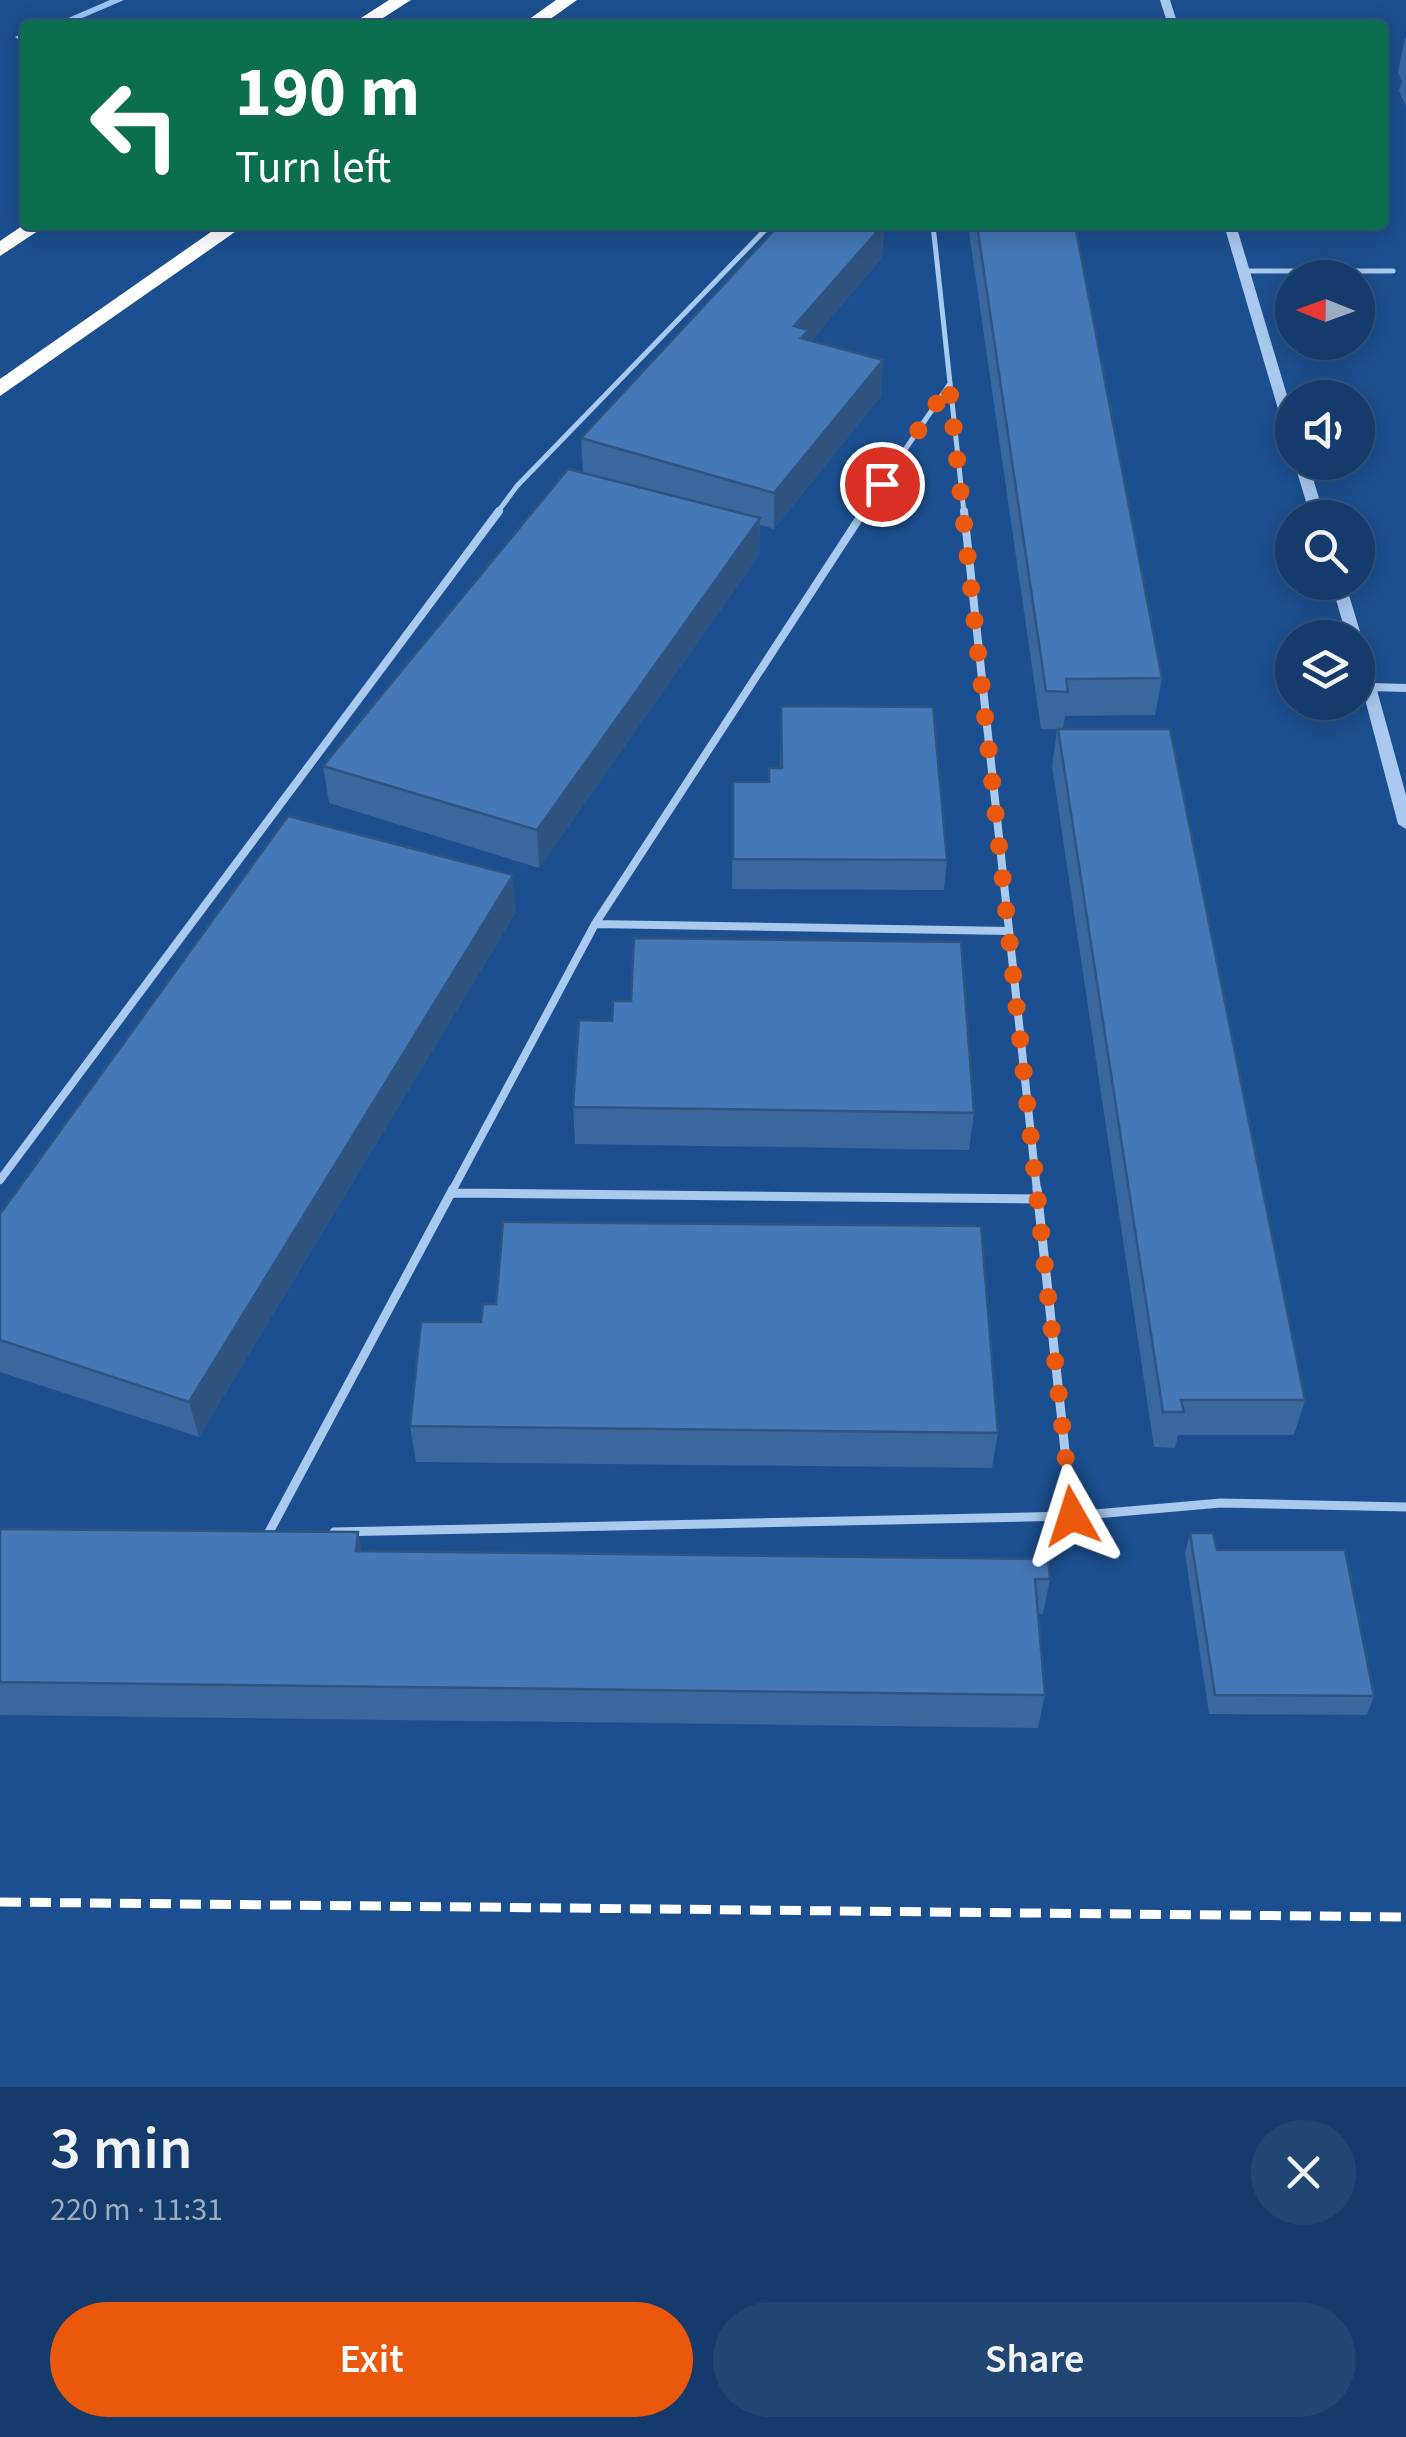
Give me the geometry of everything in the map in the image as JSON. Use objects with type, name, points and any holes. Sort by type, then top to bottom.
[{"type":"highway","points":[[368,20],[402,0]]},
{"type":"highway","points":[[538,20],[568,0]]},
{"type":"highway","points":[[0,250],[30,230]]},
{"type":"highway","points":[[0,389],[228,230]]},
{"type":"street","points":[[1231,230],[1276,380]]},
{"type":"street","points":[[1375,707],[1406,824]]},
{"type":"lane","points":[[0,1180],[517,486],[765,230]]},
{"type":"lane","points":[[934,230],[1072,1516]]},
{"type":"lane","points":[[1243,271],[1393,271]]},
{"type":"lane","points":[[268,1534],[594,924],[772,648],[949,385]]},
{"type":"lane","points":[[1375,688],[1406,688]]},
{"type":"lane","points":[[594,924],[1009,930]]},
{"type":"lane","points":[[451,1192],[1038,1199]]},
{"type":"lane","points":[[326,1532],[1072,1516],[1222,1502],[1406,1507]]},
{"type":"lane","points":[[248,1534],[287,1534]]},
{"type":"building","points":[[774,230],[879,230],[794,326],[809,330],[801,338],[883,360],[774,493],[581,438]]},
{"type":"building","points":[[978,230],[1076,230],[1162,678],[1066,679],[1068,692],[1046,691]]},
{"type":"building","points":[[568,469],[760,518],[537,830],[323,766]]},
{"type":"building","points":[[781,706],[933,707],[947,860],[733,859],[733,782],[769,782],[769,768],[782,768]]},
{"type":"building","points":[[1058,729],[1170,729],[1305,1400],[1181,1400],[1184,1412],[1163,1412]]},
{"type":"building","points":[[288,816],[513,875],[189,1402],[0,1340],[0,1214]]},
{"type":"building","points":[[634,938],[961,942],[974,1113],[573,1107],[579,1020],[612,1021],[613,1001],[631,1001]]},
{"type":"building","points":[[503,1222],[981,1226],[998,1433],[410,1426],[421,1322],[481,1322],[483,1304],[496,1304]]},
{"type":"building","points":[[0,1529],[358,1532],[356,1551],[1048,1559],[1050,1579],[1035,1579],[1045,1695],[0,1682]]},
{"type":"building","points":[[1190,1533],[1213,1533],[1217,1550],[1345,1550],[1374,1696],[1215,1695]]},
{"type":"waterway","points":[[69,20],[119,0]]},
{"type":"railway","points":[[0,1902],[1406,1917]]},
{"type":"route","points":[[882,484],[949,385],[1072,1516]]}]
